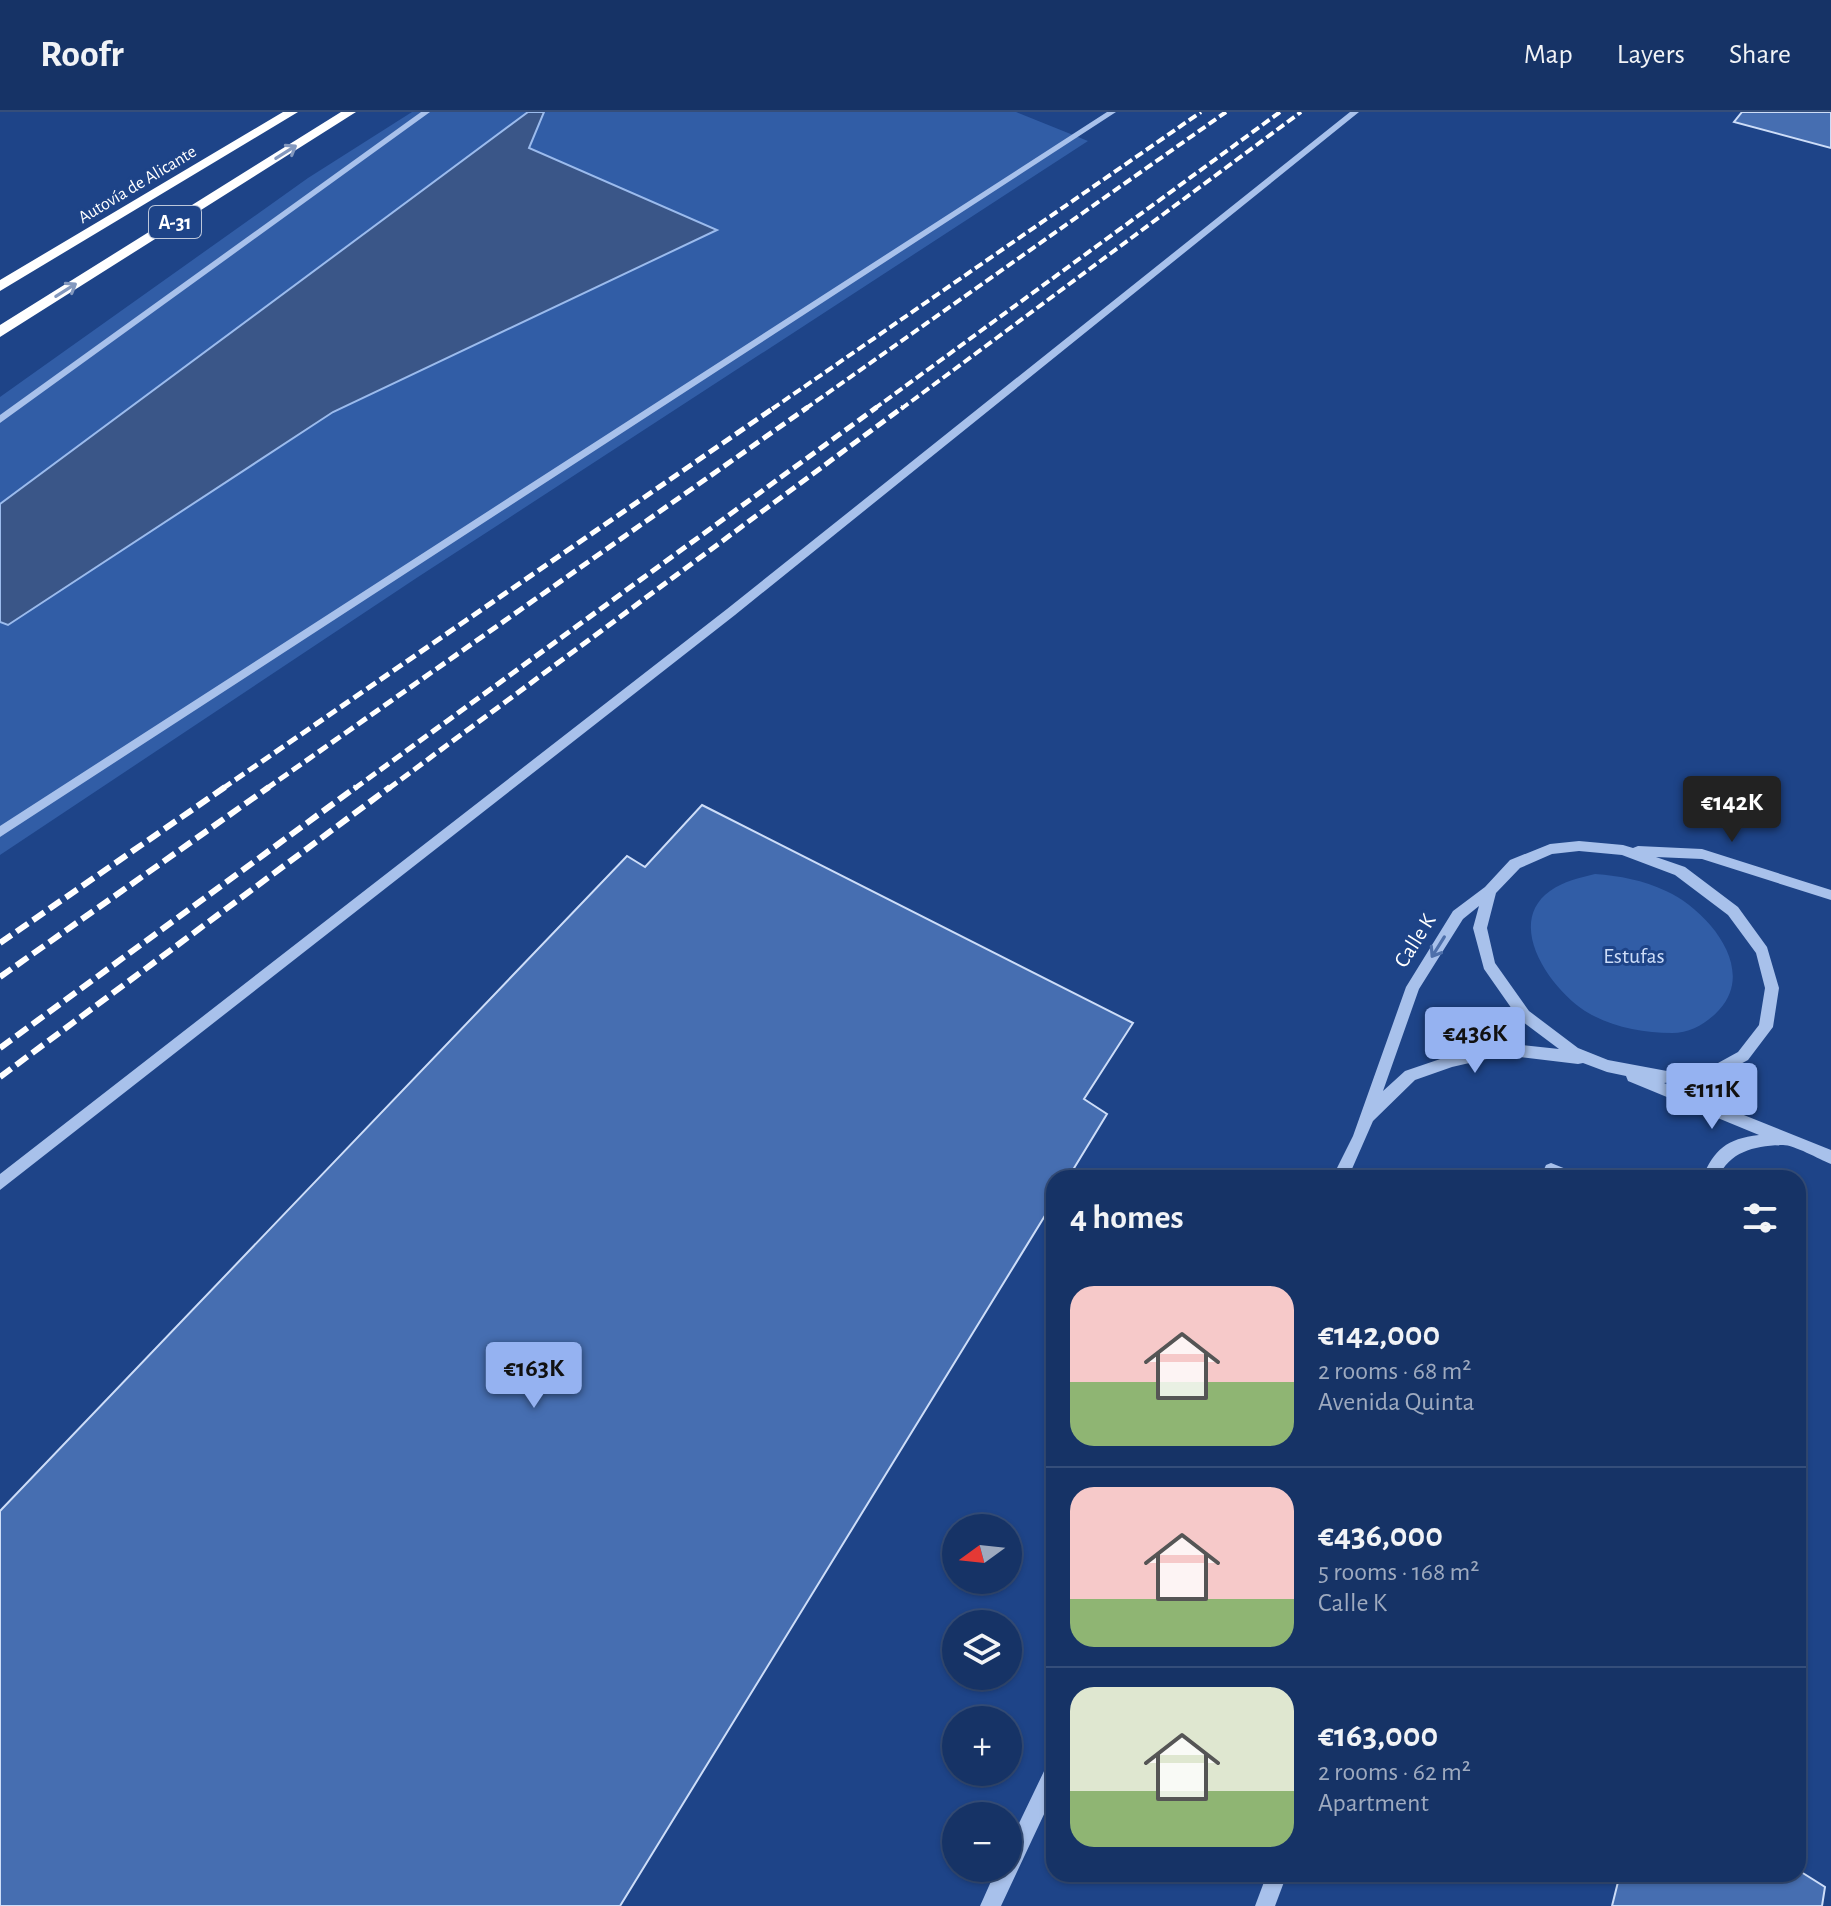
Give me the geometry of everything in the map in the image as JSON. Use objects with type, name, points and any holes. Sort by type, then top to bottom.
[{"type":"highway","name":"Autovía de Alicante","points":[[0,286],[292,112]]},
{"type":"highway","name":"A-31","points":[[0,332],[350,112]]},
{"type":"street","points":[[0,420],[426,112]]},
{"type":"street","points":[[0,832],[1112,112]]},
{"type":"street","points":[[0,1183],[731,612],[1355,112]]},
{"type":"street","points":[[1831,895],[1702,854],[1579,846],[1550,849],[1515,864],[1490,891],[1480,928],[1489,965],[1524,1015],[1573,1052],[1831,1157]]},
{"type":"street","points":[[1607,1066],[1667,1077],[1720,1069],[1743,1056],[1766,1027],[1772,988],[1762,951],[1733,911],[1680,871],[1623,850]]},
{"type":"street","name":"Calle K","points":[[1343,1170],[1413,987],[1458,915],[1490,891]]},
{"type":"street","name":"Calle K","points":[[1365,1119],[1410,1075],[1452,1061],[1504,1049],[1592,1060]]},
{"type":"street","points":[[1713,1170],[1716,1160],[1742,1142],[1784,1140]]},
{"type":"street","points":[[1022,1839],[1046,1789]]},
{"type":"street","points":[[990,1906],[1001,1882]]},
{"type":"street","points":[[1265,1906],[1274,1882]]},
{"type":"green space","points":[[412,112],[1016,112],[1088,141],[418,577],[0,855],[0,397],[308,178]]},
{"type":"green space","name":"Estufas","points":[[1595,874],[1631,879],[1666,891],[1697,911],[1711,925],[1730,959],[1733,976],[1730,994],[1709,1019],[1679,1033],[1627,1028],[1585,1011],[1559,988],[1538,955],[1532,938],[1531,921],[1537,905],[1550,891],[1566,882]]},
{"type":"shaded area","points":[[528,112],[544,112],[529,148],[717,230],[333,412],[8,625],[0,622],[0,504]]},
{"type":"building","points":[[1742,112],[1831,112],[1831,148],[1734,122]]},
{"type":"building","points":[[702,805],[1133,1023],[1084,1099],[1107,1114],[1073,1170],[1046,1170],[1046,1214],[620,1906],[0,1906],[0,1511],[627,856],[645,867]]},
{"type":"building","points":[[1806,1875],[1825,1887],[1822,1906],[1612,1906],[1618,1882],[1806,1882]]},
{"type":"railway","points":[[772,409],[1201,112]]},
{"type":"railway","points":[[805,409],[1226,112]]},
{"type":"railway","points":[[874,409],[1280,112]]},
{"type":"railway","points":[[901,409],[1301,112]]},
{"type":"railway","points":[[222,789],[775,407]]},
{"type":"railway","points":[[266,789],[808,407]]},
{"type":"railway","points":[[354,789],[877,407]]},
{"type":"railway","points":[[388,789],[903,407]]},
{"type":"railway","points":[[0,943],[225,787]]},
{"type":"railway","points":[[0,977],[269,787]]},
{"type":"railway","points":[[0,1048],[356,787]]},
{"type":"railway","points":[[0,1077],[390,787]]}]
